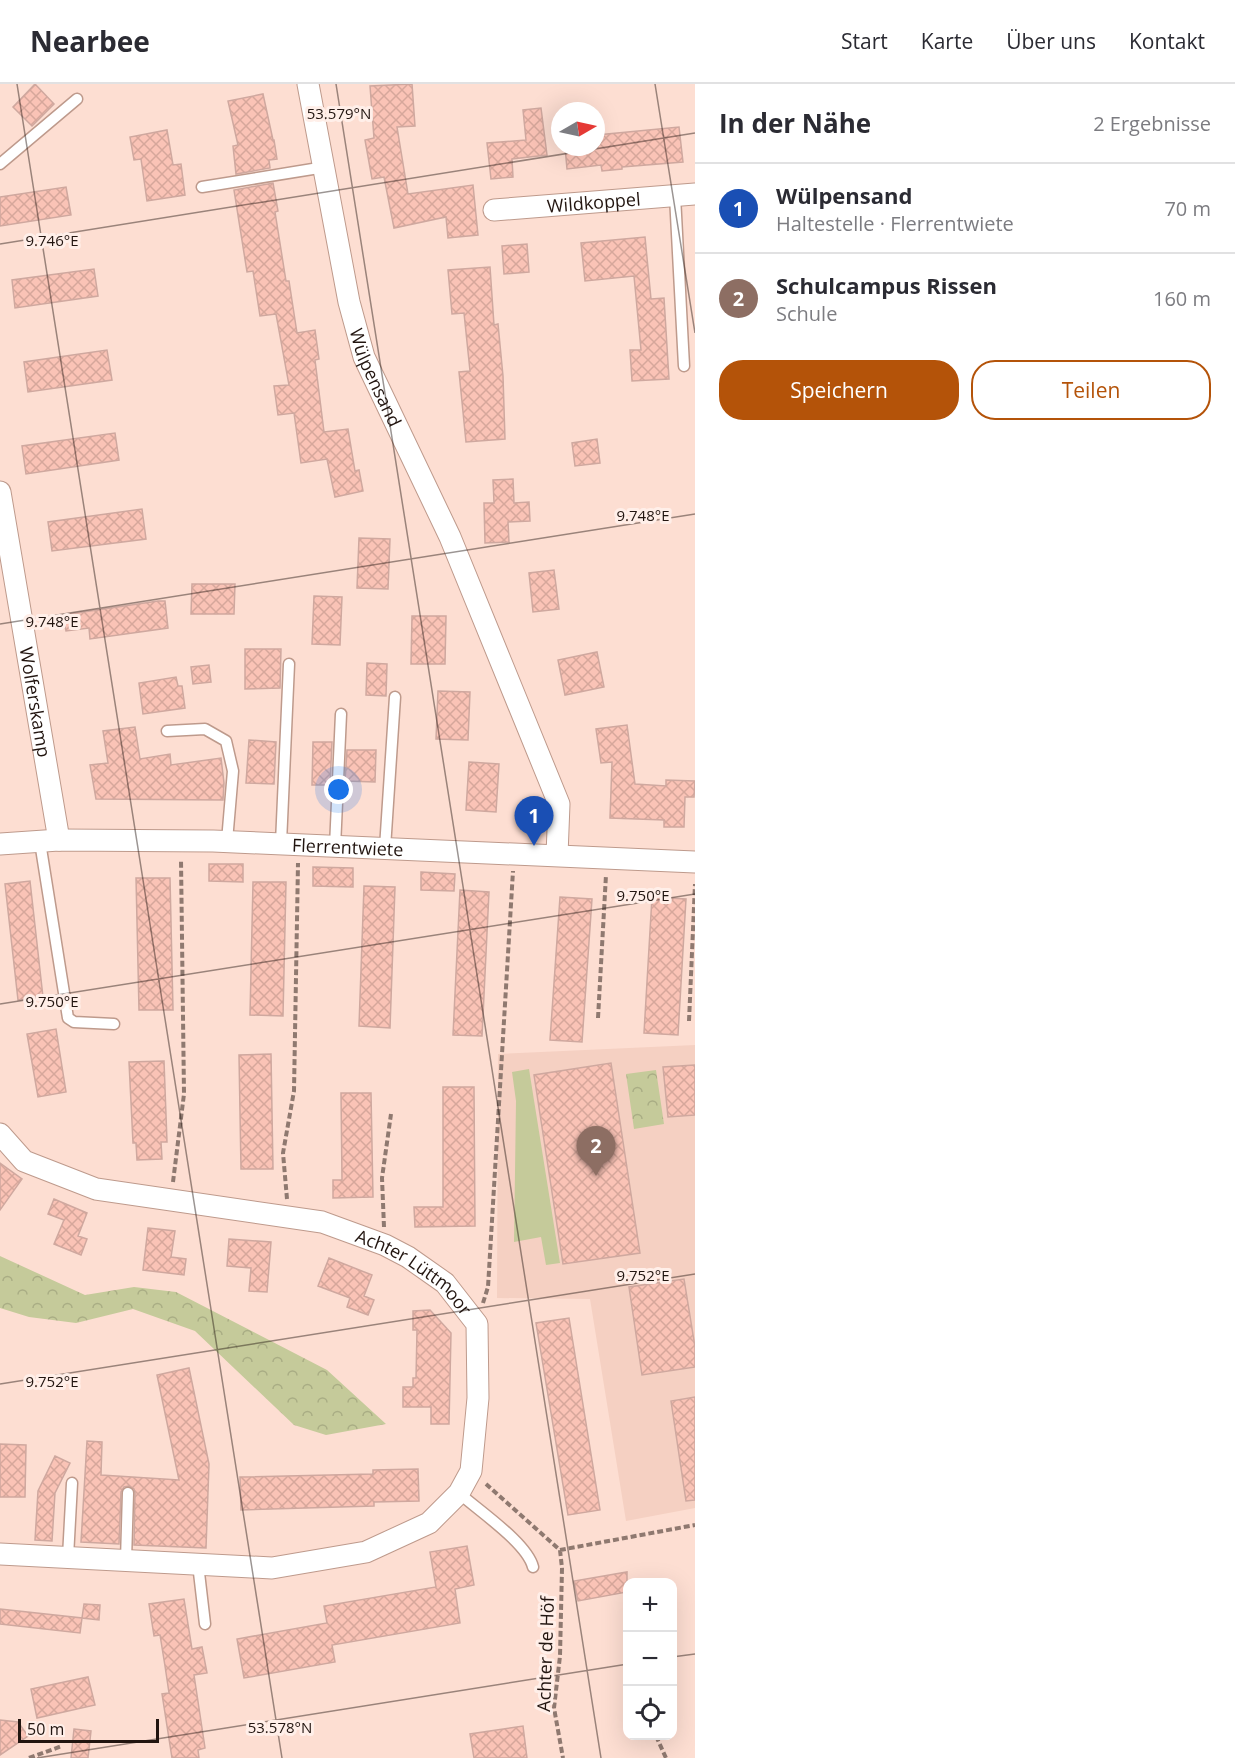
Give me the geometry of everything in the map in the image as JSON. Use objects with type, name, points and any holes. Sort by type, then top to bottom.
[{"type":"street","name":"Wülpensand","points":[[308,84],[349,303],[364,357],[450,537],[559,804],[557,855]]},
{"type":"street","name":"Wildkoppel","points":[[494,210],[685,195]]},
{"type":"street","name":"Wolferskamp","points":[[0,492],[49,841]]},
{"type":"street","name":"Flerrentwiete","points":[[0,844],[49,841],[227,841],[695,862]]},
{"type":"street","name":"Achter Lüttmoor","points":[[0,1134],[24,1161],[96,1189],[322,1222],[385,1245],[408,1257],[445,1283],[477,1324],[478,1398],[471,1471],[459,1493],[429,1523],[366,1552],[272,1568],[0,1554]]},
{"type":"lane","points":[[0,164],[77,99]]},
{"type":"lane","points":[[202,187],[325,167]]},
{"type":"lane","points":[[684,366],[685,195]]},
{"type":"lane","points":[[289,664],[290,844]]},
{"type":"lane","points":[[385,848],[395,697]]},
{"type":"lane","points":[[335,847],[341,714]]},
{"type":"lane","points":[[167,731],[205,729],[226,741],[233,771],[227,841]]},
{"type":"lane","points":[[49,841],[68,1018],[74,1022],[114,1023]]},
{"type":"lane","points":[[68,1557],[72,1483]]},
{"type":"lane","points":[[126,1560],[128,1493]]},
{"type":"lane","points":[[459,1493],[519,1544],[530,1557],[533,1568]]},
{"type":"lane","points":[[198,1564],[205,1624]]},
{"type":"path","points":[[171,1200],[184,1094],[181,842]]},
{"type":"path","points":[[289,1217],[283,1152],[294,1091],[290,844]]},
{"type":"path","points":[[477,1324],[488,1287],[514,855]]},
{"type":"path","points":[[598,1018],[608,858]]},
{"type":"path","points":[[689,1021],[695,884]]},
{"type":"path","points":[[385,1245],[382,1178],[391,1114]]},
{"type":"path","points":[[471,1471],[560,1550],[695,1525]]},
{"type":"path","name":"Achter de Höf","points":[[560,1550],[562,1568],[560,1656],[554,1708],[563,1758]]},
{"type":"path","points":[[658,1740],[666,1758]]},
{"type":"path","points":[[29,1758],[62,1746]]},
{"type":"shaded area","points":[[695,1045],[695,1508],[626,1521],[590,1299],[497,1298],[498,1054]]},
{"type":"green space","points":[[529,1069],[560,1263],[546,1265],[541,1237],[514,1242],[516,1101],[512,1072]]},
{"type":"green space","points":[[656,1070],[664,1124],[634,1129],[626,1074]]},
{"type":"green space","points":[[0,1256],[85,1295],[134,1287],[176,1292],[327,1370],[386,1424],[326,1435],[294,1425],[195,1331],[133,1309],[76,1323],[29,1317],[0,1308]]},
{"type":"building","points":[[35,84],[54,104],[32,126],[13,107]]},
{"type":"building","points":[[412,84],[415,126],[397,127],[408,194],[473,185],[478,235],[448,238],[446,217],[394,228],[384,177],[372,179],[365,140],[374,138],[370,86]]},
{"type":"building","points":[[263,94],[277,159],[269,160],[270,168],[236,174],[233,146],[238,145],[228,101]]},
{"type":"building","points":[[541,108],[547,155],[512,159],[513,177],[491,179],[487,143],[526,140],[523,110]]},
{"type":"building","points":[[679,127],[683,162],[602,171],[601,165],[567,169],[566,156],[605,156],[605,134]]},
{"type":"building","points":[[167,130],[173,165],[181,164],[185,195],[147,201],[141,159],[134,160],[130,137]]},
{"type":"building","points":[[273,183],[278,211],[275,212],[286,281],[289,281],[297,333],[315,330],[319,359],[315,360],[324,432],[348,429],[355,471],[359,470],[363,491],[335,497],[327,459],[301,463],[294,413],[278,415],[274,386],[289,385],[276,314],[260,316],[253,271],[247,272],[234,190]]},
{"type":"building","points":[[66,187],[71,215],[0,226],[0,197]]},
{"type":"building","points":[[645,237],[651,299],[664,298],[669,379],[632,381],[630,350],[641,350],[634,276],[585,281],[581,243]]},
{"type":"building","points":[[527,244],[529,272],[504,274],[502,246]]},
{"type":"building","points":[[490,267],[494,325],[498,324],[503,376],[505,439],[466,442],[459,372],[470,371],[464,313],[452,314],[448,270]]},
{"type":"building","points":[[94,269],[98,296],[15,308],[12,280]]},
{"type":"building","points":[[107,350],[112,380],[28,392],[24,362]]},
{"type":"building","points":[[115,433],[119,460],[26,474],[22,446]]},
{"type":"building","points":[[597,439],[600,463],[575,466],[572,443]]},
{"type":"building","points":[[513,479],[514,503],[529,502],[530,521],[508,522],[509,542],[485,543],[484,503],[494,503],[493,480]]},
{"type":"building","points":[[142,509],[146,539],[52,551],[48,522]]},
{"type":"building","points":[[359,538],[390,539],[388,589],[357,588]]},
{"type":"building","points":[[554,570],[559,609],[533,612],[529,573]]},
{"type":"building","points":[[192,584],[235,584],[234,614],[191,614]]},
{"type":"building","points":[[314,596],[342,597],[340,645],[312,644]]},
{"type":"building","points":[[165,601],[168,628],[90,639],[89,628],[66,631],[63,615]]},
{"type":"building","points":[[412,616],[446,616],[445,664],[411,664]]},
{"type":"building","points":[[245,649],[281,649],[280,688],[245,689]]},
{"type":"building","points":[[597,652],[604,687],[565,695],[558,660]]},
{"type":"building","points":[[367,663],[387,664],[386,696],[366,695]]},
{"type":"building","points":[[209,665],[211,682],[193,684],[191,667]]},
{"type":"building","points":[[176,677],[178,686],[182,686],[185,708],[143,714],[139,683]]},
{"type":"building","points":[[438,691],[470,692],[468,740],[436,739]]},
{"type":"building","points":[[627,725],[635,784],[666,786],[666,780],[695,781],[694,797],[685,797],[684,827],[664,827],[664,820],[610,818],[612,762],[601,763],[596,729]]},
{"type":"building","points":[[135,727],[140,759],[170,754],[171,765],[221,758],[224,783],[223,800],[96,799],[90,765],[108,763],[103,731]]},
{"type":"building","points":[[249,740],[276,742],[274,784],[246,783]]},
{"type":"building","points":[[313,742],[332,742],[330,785],[312,785]]},
{"type":"building","points":[[347,750],[376,750],[375,782],[345,781]]},
{"type":"building","points":[[469,762],[499,764],[496,812],[466,810]]},
{"type":"building","points":[[209,864],[243,864],[243,882],[209,881]]},
{"type":"building","points":[[313,867],[353,868],[353,887],[313,886]]},
{"type":"building","points":[[421,872],[455,874],[454,891],[421,890]]},
{"type":"building","points":[[136,878],[170,878],[173,1010],[139,1010]]},
{"type":"building","points":[[30,881],[43,997],[18,1000],[5,884]]},
{"type":"building","points":[[253,882],[286,882],[283,1016],[250,1015]]},
{"type":"building","points":[[364,886],[395,887],[390,1028],[359,1026]]},
{"type":"building","points":[[460,890],[489,892],[482,1036],[453,1035]]},
{"type":"building","points":[[560,897],[592,899],[582,1042],[550,1040]]},
{"type":"building","points":[[652,897],[686,899],[678,1035],[644,1033]]},
{"type":"building","points":[[56,1029],[66,1092],[38,1097],[27,1034]]},
{"type":"building","points":[[271,1054],[273,1169],[241,1169],[239,1055]]},
{"type":"building","points":[[164,1061],[167,1142],[161,1142],[162,1159],[137,1160],[136,1143],[133,1143],[129,1062]]},
{"type":"building","points":[[611,1063],[640,1253],[563,1264],[534,1075]]},
{"type":"building","points":[[695,1065],[695,1115],[668,1117],[663,1067]]},
{"type":"building","points":[[443,1087],[474,1087],[475,1226],[415,1227],[414,1207],[443,1207]]},
{"type":"building","points":[[341,1093],[371,1093],[373,1197],[333,1198],[333,1180],[342,1180]]},
{"type":"building","points":[[0,1163],[22,1179],[0,1210]]},
{"type":"building","points":[[54,1199],[87,1213],[78,1236],[87,1239],[81,1255],[54,1244],[64,1220],[48,1214]]},
{"type":"building","points":[[148,1228],[175,1231],[171,1257],[186,1259],[184,1275],[143,1270]]},
{"type":"building","points":[[229,1239],[271,1242],[267,1292],[249,1291],[251,1268],[227,1266]]},
{"type":"building","points":[[329,1258],[372,1275],[364,1296],[374,1300],[368,1315],[347,1307],[350,1298],[318,1286]]},
{"type":"building","points":[[684,1279],[695,1347],[695,1367],[642,1375],[629,1287]]},
{"type":"building","points":[[430,1310],[451,1333],[449,1424],[431,1424],[431,1407],[403,1407],[403,1387],[413,1387],[413,1378],[416,1378],[417,1330],[413,1330],[413,1311]]},
{"type":"building","points":[[569,1318],[600,1510],[568,1515],[536,1323]]},
{"type":"building","points":[[189,1368],[209,1464],[206,1548],[134,1545],[135,1493],[134,1489],[129,1486],[124,1487],[121,1492],[119,1544],[81,1542],[87,1441],[102,1442],[101,1475],[179,1480],[157,1375]]},
{"type":"building","points":[[695,1397],[695,1500],[686,1501],[671,1401]]},
{"type":"building","points":[[0,1444],[26,1445],[25,1497],[0,1497]]},
{"type":"building","points":[[55,1456],[70,1463],[55,1493],[52,1541],[35,1540],[38,1491]]},
{"type":"building","points":[[418,1469],[419,1501],[374,1502],[374,1506],[241,1510],[240,1477],[373,1474],[373,1470]]},
{"type":"building","points":[[467,1546],[474,1585],[455,1589],[460,1623],[332,1645],[335,1662],[244,1678],[237,1639],[327,1623],[324,1606],[436,1587],[430,1552]]},
{"type":"building","points":[[627,1572],[627,1578],[623,1578],[623,1593],[578,1601],[574,1581]]},
{"type":"building","points":[[184,1599],[192,1649],[202,1647],[207,1673],[194,1675],[205,1748],[198,1750],[199,1758],[172,1758],[162,1694],[169,1693],[165,1666],[160,1635],[154,1636],[149,1604]]},
{"type":"building","points":[[84,1604],[100,1605],[99,1620],[82,1618]]},
{"type":"building","points":[[0,1609],[82,1618],[80,1633],[0,1624]]},
{"type":"building","points":[[88,1677],[95,1705],[37,1718],[31,1689]]},
{"type":"building","points":[[0,1720],[18,1722],[28,1736],[0,1755]]},
{"type":"building","points":[[523,1726],[527,1758],[474,1758],[470,1734]]},
{"type":"building","points":[[74,1729],[91,1731],[88,1758],[71,1758]]},
{"type":"place","name":"Wülpensand","points":[[534,846]]},
{"type":"place","name":"Schulcampus Rissen","points":[[596,1176]]}]
